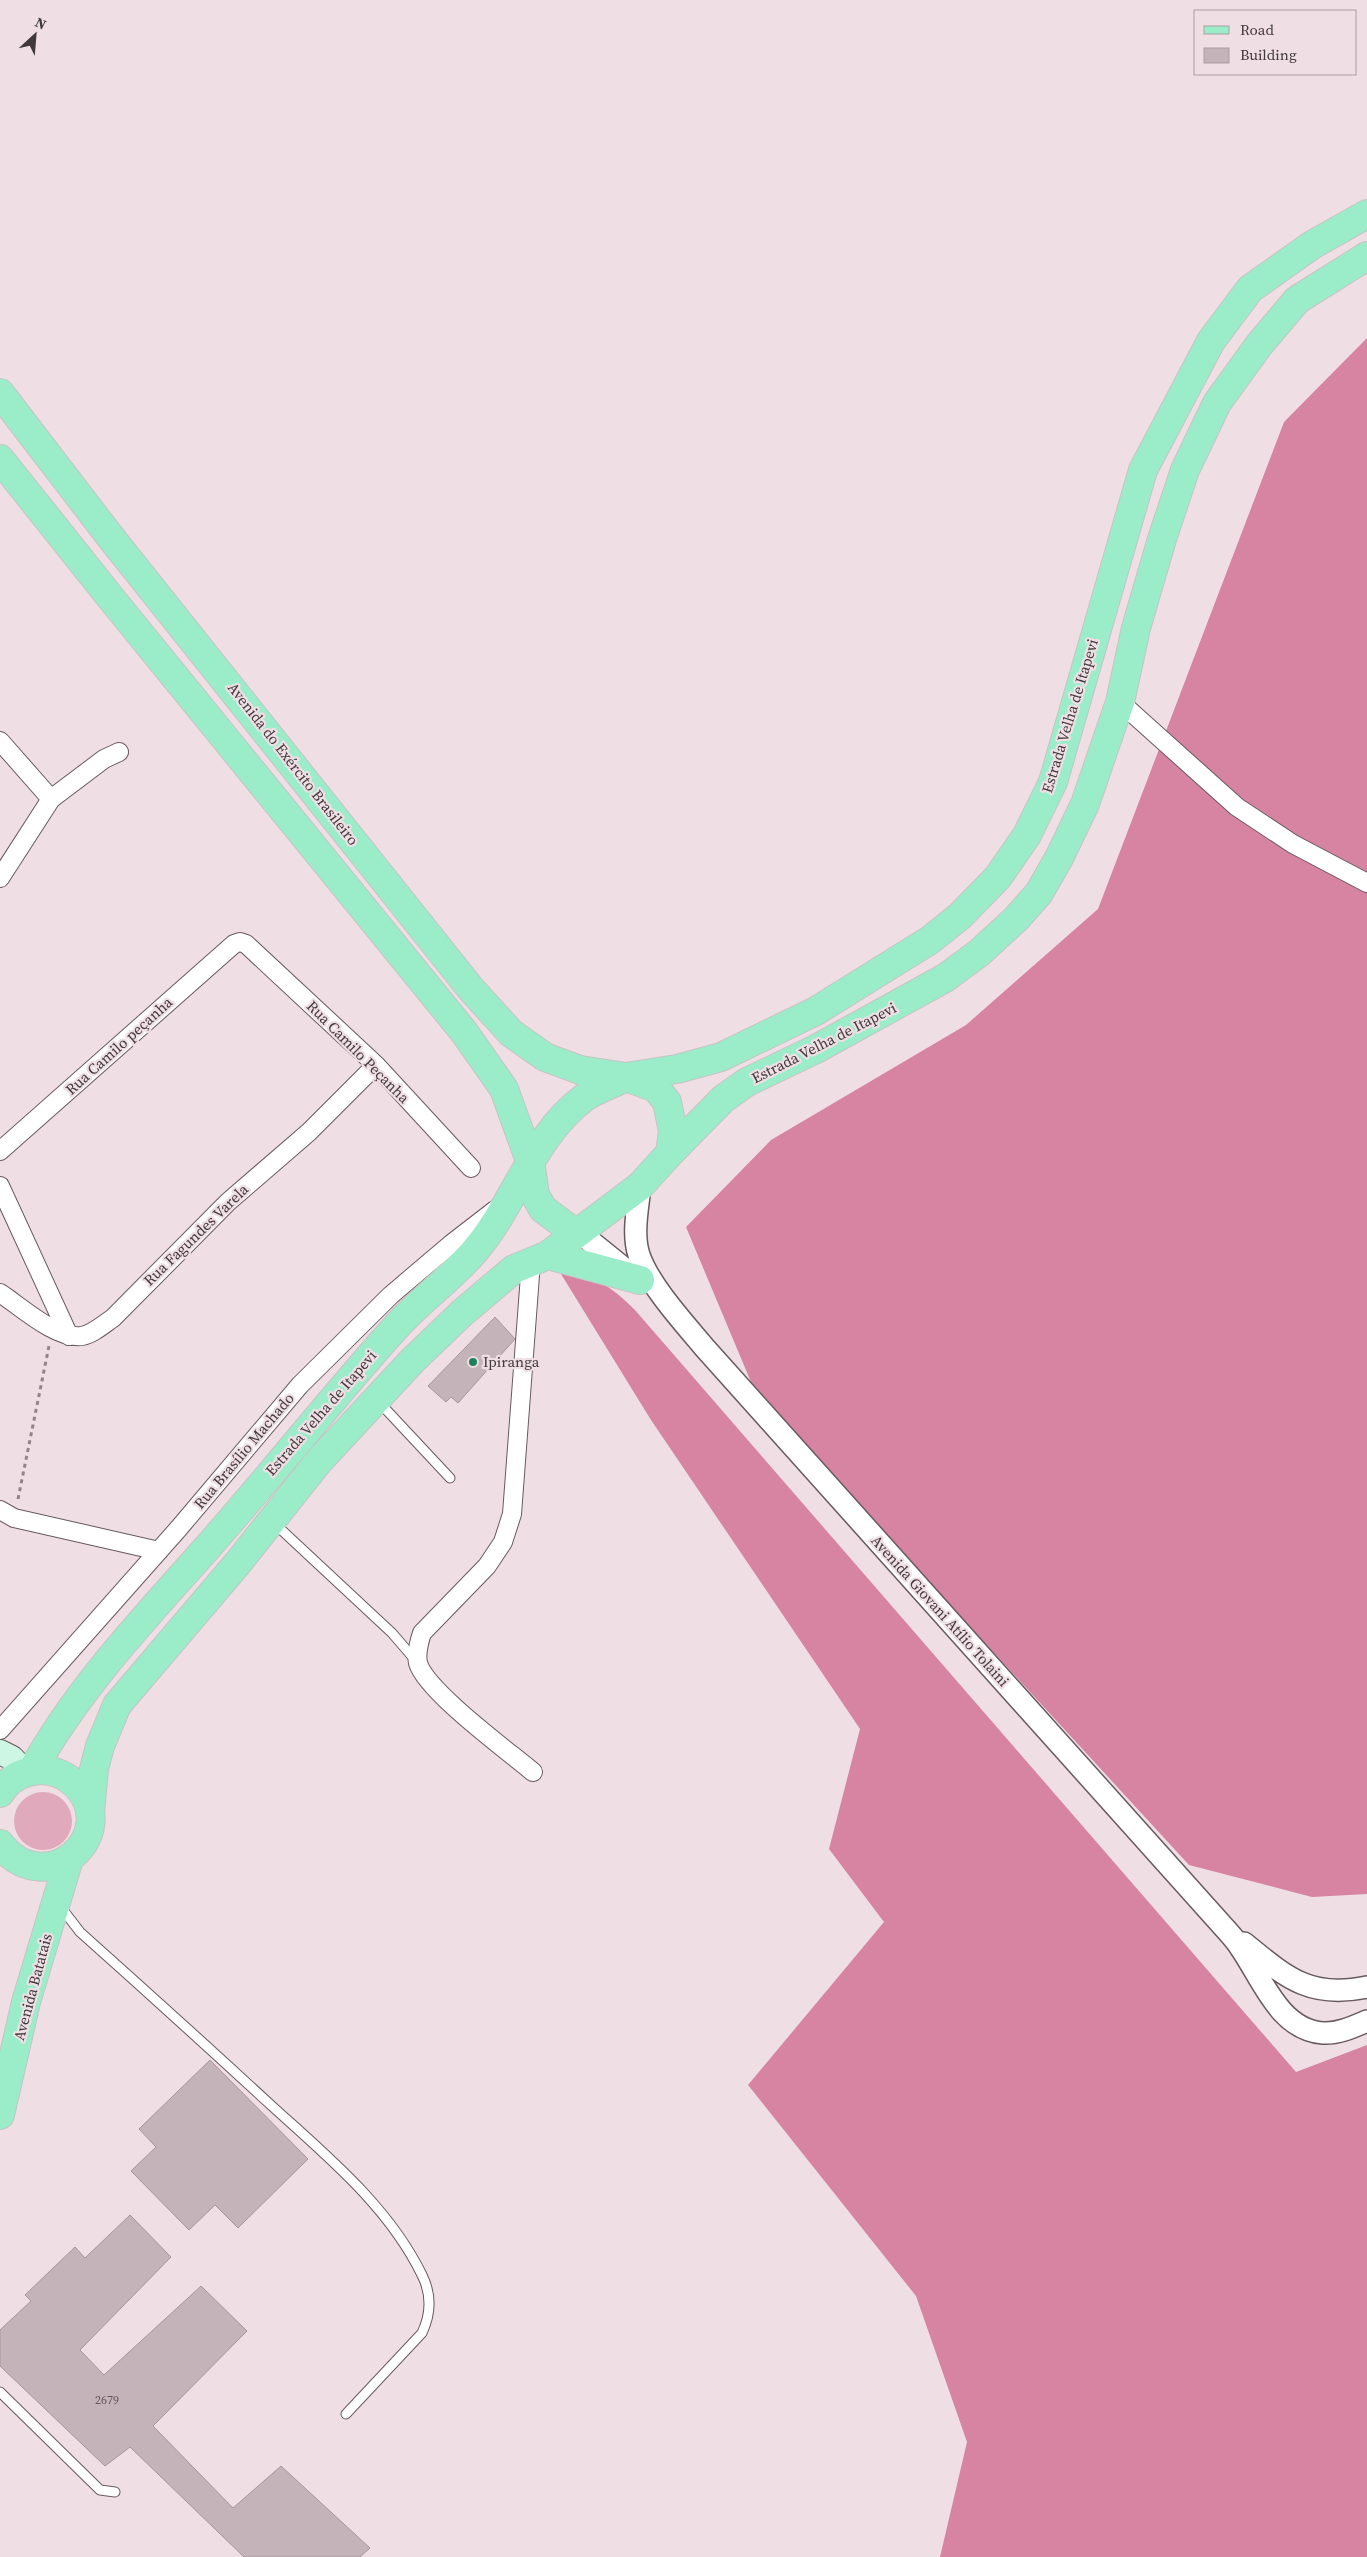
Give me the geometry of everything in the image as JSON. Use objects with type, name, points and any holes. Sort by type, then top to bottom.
[{"type":"main road","name":"Estrada Velha de Itapevi","points":[[29,1772],[61,1722],[111,1656],[210,1544],[350,1377],[402,1320],[449,1279],[483,1241],[530,1161],[568,1112],[586,1096],[626,1077],[677,1070],[721,1057],[816,1011],[930,940],[960,916],[998,877],[1027,835],[1053,782],[1143,470],[1173,409],[1211,341],[1250,289],[1312,245],[1367,214]]},
{"type":"main road","name":"Estrada Velha de Itapevi","points":[[90,1812],[94,1769],[100,1746],[117,1705],[237,1564],[319,1461],[376,1399],[462,1313],[514,1269],[539,1258],[573,1229],[640,1186],[723,1099],[747,1082],[816,1050],[944,978],[979,953],[1016,919],[1038,893],[1059,858],[1084,804],[1120,702],[1136,628],[1162,539],[1185,470],[1217,403],[1258,344],[1297,300],[1367,256]]},
{"type":"main road","name":"Avenida do Exército Brasileiro","points":[[0,393],[112,539],[471,989],[511,1033],[545,1057],[580,1070],[626,1077]]},
{"type":"main road","points":[[0,459],[464,1032],[504,1089],[530,1161],[534,1196],[543,1209],[573,1229]]},
{"type":"main road","points":[[626,1077],[656,1088],[666,1102],[672,1131],[670,1153]]},
{"type":"main road","points":[[539,1258],[640,1280]]},
{"type":"main road","points":[[0,1752],[12,1758],[29,1772]]},
{"type":"main road","points":[[0,1844],[8,1855],[19,1862],[44,1868],[58,1865],[69,1859],[79,1850],[86,1838],[90,1812],[81,1790],[72,1781],[60,1774],[46,1770],[29,1772],[13,1778],[1,1789]]},
{"type":"main road","name":"Avenida Batatais","points":[[0,2115],[26,2002],[69,1859]]},
{"type":"street","points":[[1120,702],[1237,808],[1292,844],[1367,883]]},
{"type":"street","points":[[0,741],[51,799]]},
{"type":"street","points":[[0,878],[51,799],[104,759],[119,752]]},
{"type":"street","name":"Rua Camilo Peçanha","points":[[240,942],[246,944],[376,1066],[471,1168]]},
{"type":"street","name":"Rua Camilo peçanha","points":[[0,1151],[226,951],[240,942]]},
{"type":"street","name":"Rua Fagundes Varela","points":[[69,1336],[84,1336],[112,1318],[228,1202],[309,1132],[376,1066]]},
{"type":"street","points":[[0,1186],[69,1336]]},
{"type":"street","points":[[640,1186],[636,1230],[639,1255],[662,1296]]},
{"type":"street","name":"Rua Brasílio Machado","points":[[0,1730],[158,1551],[300,1385],[391,1295],[450,1244],[490,1216],[510,1196]]},
{"type":"street","points":[[573,1229],[614,1263],[662,1296]]},
{"type":"street","points":[[533,1772],[440,1695],[418,1664],[418,1646],[422,1633],[487,1566],[503,1542],[512,1514],[539,1258]]},
{"type":"street","points":[[0,1293],[52,1328],[69,1336]]},
{"type":"street","name":"Avenida Giovani Atílio Tolaini","points":[[662,1296],[704,1347],[1240,1946],[1286,2016],[1302,2028],[1322,2033],[1340,2031],[1367,2021]]},
{"type":"street","points":[[7,1514],[158,1551]]},
{"type":"street","name":"Avenida Giovani Atílio Tolaini","points":[[1220,1924],[1285,1976],[1306,1986],[1324,1990],[1367,1987]]},
{"type":"lane","points":[[376,1399],[450,1478]]},
{"type":"lane","points":[[271,1519],[392,1633],[418,1664]]},
{"type":"lane","points":[[57,1902],[80,1932],[347,2175],[397,2232],[423,2276],[430,2301],[429,2318],[422,2333],[346,2414]]},
{"type":"lane","points":[[0,2392],[100,2490],[115,2492]]},
{"type":"path","points":[[7,1514],[52,1328]]},
{"type":"shaded area","points":[[1367,338],[1367,1894],[1312,1897],[1189,1865],[950,1605],[751,1382],[686,1227],[771,1140],[966,1025],[1098,909],[1284,422]]},
{"type":"shaded area","points":[[561,1274],[584,1277],[602,1283],[635,1310],[1296,2072],[1367,2045],[1367,2557],[940,2557],[967,2442],[916,2296],[748,2085],[884,1922],[829,1849],[860,1729],[651,1420]]},
{"type":"shaded area","points":[[43,1792],[54,1794],[67,1805],[72,1821],[70,1832],[59,1845],[43,1850],[32,1848],[19,1837],[14,1821],[16,1810],[27,1797]]},
{"type":"building","name":"Ipiranga","points":[[495,1317],[515,1339],[458,1403],[451,1397],[446,1402],[428,1386]]},
{"type":"building","points":[[210,2060],[308,2159],[238,2228],[215,2205],[189,2230],[131,2171],[156,2147],[139,2129]]},
{"type":"building","points":[[130,2215],[171,2257],[80,2350],[104,2375],[201,2286],[247,2331],[153,2426],[233,2508],[281,2466],[370,2548],[360,2557],[244,2557],[130,2447],[105,2466],[0,2366],[0,2330],[31,2301],[25,2295],[75,2247],[85,2258]]},
{"type":"place","name":"Ipiranga","points":[[473,1362]]}]
